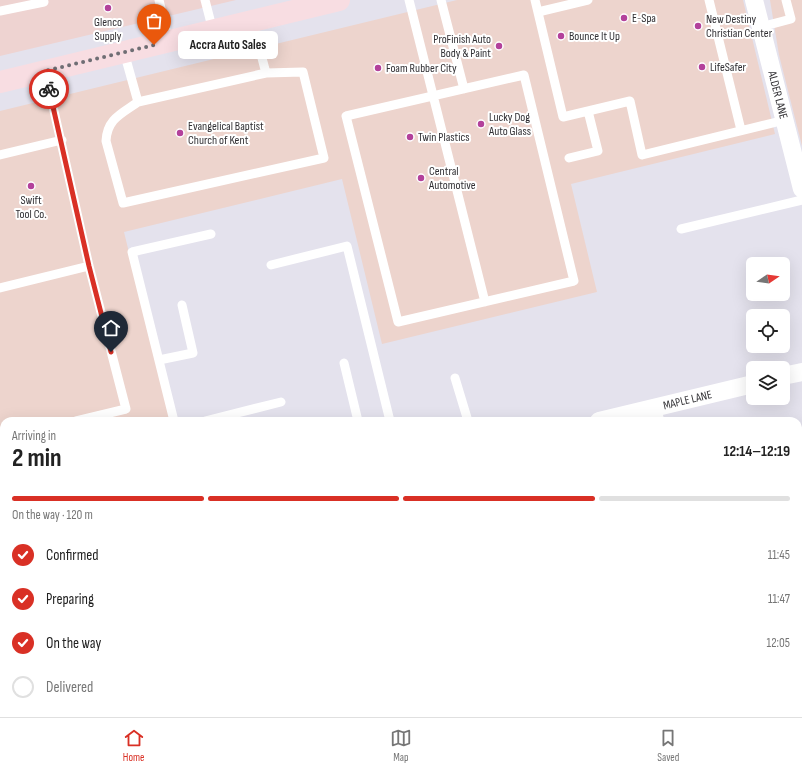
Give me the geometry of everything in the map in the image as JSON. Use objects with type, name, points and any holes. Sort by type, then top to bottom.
[{"type":"main road","points":[[0,82],[213,31],[312,3],[339,0]]},
{"type":"street","name":"ALDER LANE","points":[[754,0],[785,120],[796,140],[802,189]]},
{"type":"street","points":[[790,375],[802,372]]},
{"type":"street","name":"MAPLE LANE","points":[[633,417],[658,414],[746,386]]},
{"type":"lane","points":[[0,11],[44,2],[43,0]]},
{"type":"lane","points":[[158,0],[169,41]]},
{"type":"lane","points":[[205,0],[213,31]]},
{"type":"lane","points":[[409,0],[435,96],[485,302]]},
{"type":"lane","points":[[441,0],[464,89]]},
{"type":"lane","points":[[535,0],[563,117],[630,101],[642,155],[785,120]]},
{"type":"lane","points":[[538,12],[588,0]]},
{"type":"lane","points":[[708,0],[741,130]]},
{"type":"lane","points":[[761,27],[790,19],[786,0]]},
{"type":"lane","points":[[252,21],[266,73]]},
{"type":"lane","points":[[124,52],[138,102]]},
{"type":"lane","points":[[45,71],[62,140],[89,266],[126,409],[93,417]]},
{"type":"lane","points":[[303,72],[324,158],[123,203],[106,141],[106,131],[113,119],[138,102],[266,73],[303,72]]},
{"type":"lane","points":[[524,75],[574,281],[398,322],[346,116],[464,89],[524,75]]},
{"type":"lane","points":[[569,158],[598,152],[588,111]]},
{"type":"lane","points":[[0,155],[62,140]]},
{"type":"lane","points":[[681,229],[802,189]]},
{"type":"lane","points":[[173,417],[132,252],[211,234]]},
{"type":"lane","points":[[271,265],[347,246],[389,417]]},
{"type":"lane","points":[[0,288],[89,266]]},
{"type":"lane","points":[[159,360],[193,353],[182,305]]},
{"type":"lane","points":[[344,363],[357,417]]},
{"type":"lane","points":[[455,378],[467,417]]},
{"type":"lane","points":[[221,417],[282,402]]},
{"type":"shaded area","points":[[0,0],[236,0],[0,56]]},
{"type":"shaded area","points":[[457,0],[743,0],[775,134],[571,184],[597,292],[382,344],[342,179],[124,232],[169,417],[0,417],[0,111]]},
{"type":"shaded area","points":[[770,0],[802,0],[802,146],[779,55]]},
{"type":"way so far","points":[[49,89],[45,71],[154,45]]},
{"type":"place","name":"Glenco Supply","points":[[108,8]]},
{"type":"place","name":"E-Spa","points":[[624,18]]},
{"type":"place","name":"New Destiny Christian Center","points":[[698,26]]},
{"type":"place","name":"Bounce It Up","points":[[561,36]]},
{"type":"place","name":"Accra Auto Sales","points":[[154,45]]},
{"type":"place","name":"ProFinish Auto Body & Paint","points":[[499,46]]},
{"type":"place","name":"LifeSafer","points":[[702,67]]},
{"type":"place","name":"Foam Rubber City","points":[[378,68]]},
{"type":"place","name":"Lucky Dog Auto Glass","points":[[481,124]]},
{"type":"place","name":"Evangelical Baptist Church of Kent","points":[[180,133]]},
{"type":"place","name":"Twin Plastics","points":[[410,137]]},
{"type":"place","name":"Central Automotive","points":[[421,178]]},
{"type":"place","name":"Swift Tool Co.","points":[[31,186]]},
{"type":"route","points":[[49,89],[62,140],[89,266],[111,352]]}]
